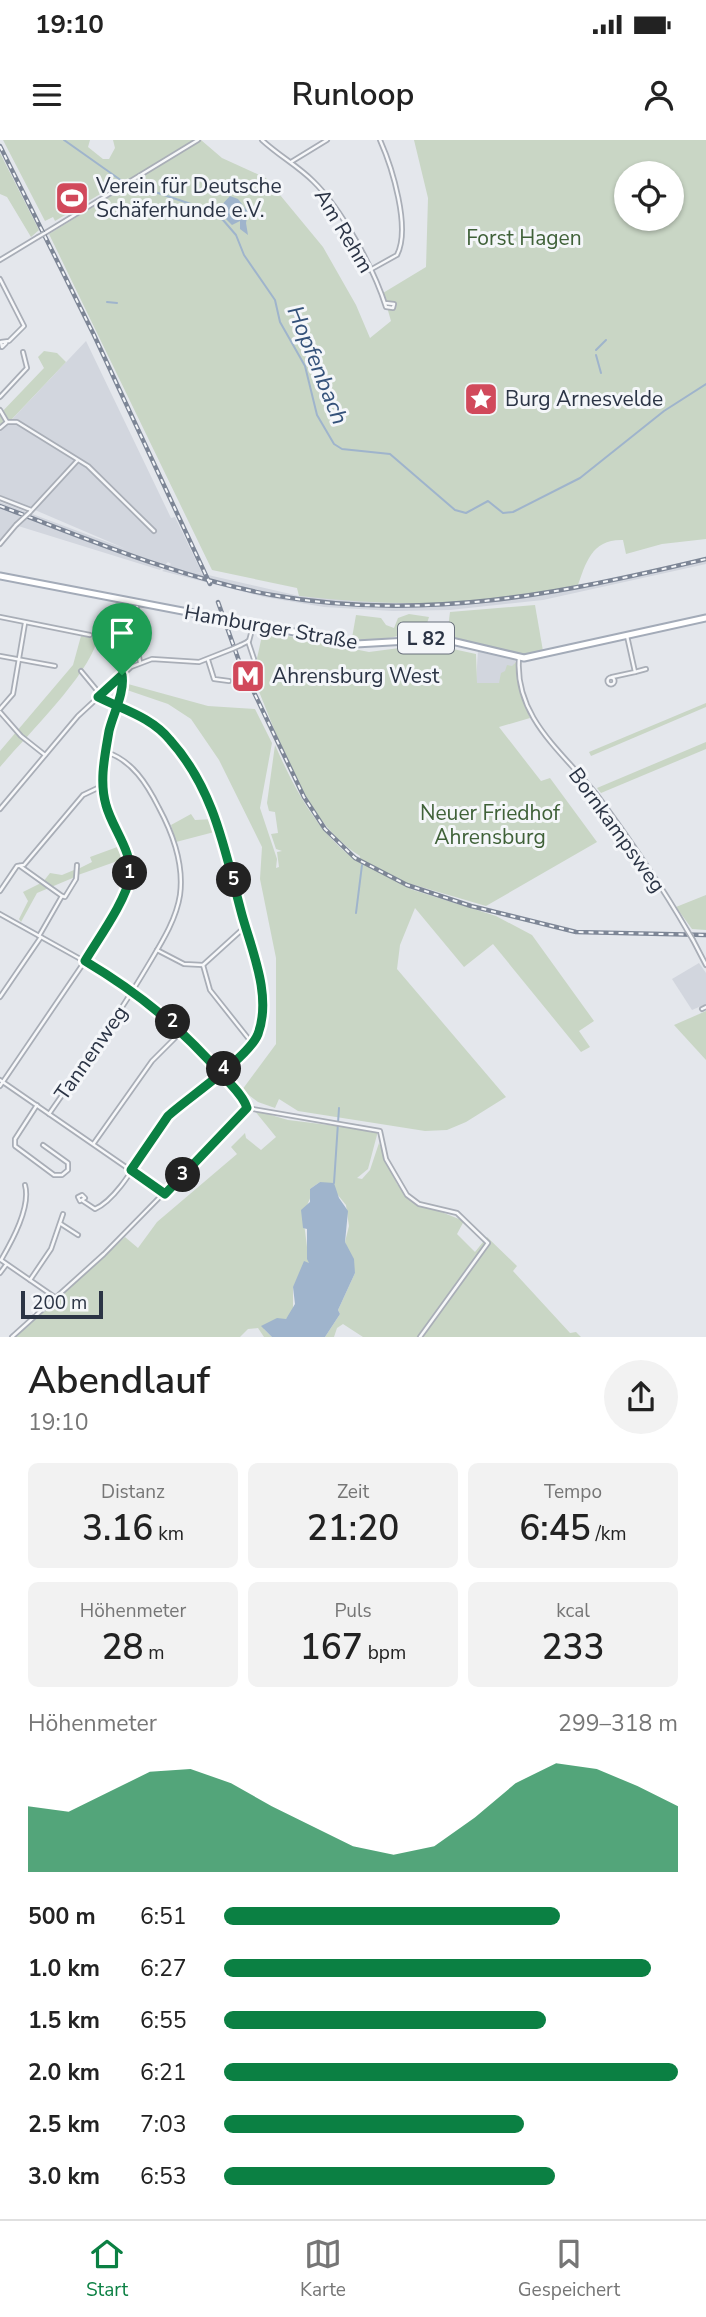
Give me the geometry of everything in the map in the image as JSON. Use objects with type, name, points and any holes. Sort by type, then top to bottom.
[{"type":"main road","name":"Hamburger Straße","points":[[0,576],[362,645],[425,638],[443,639],[519,658],[706,618]]},
{"type":"street","points":[[0,260],[198,140]]},
{"type":"street","name":"Am Rehm","points":[[262,140],[312,180],[329,200],[385,303]]},
{"type":"street","points":[[290,162],[327,140]]},
{"type":"street","points":[[369,270],[397,255],[400,245],[392,167],[380,140]]},
{"type":"street","points":[[0,279],[24,326],[6,343]]},
{"type":"street","points":[[0,397],[27,369],[23,352]]},
{"type":"street","points":[[0,410],[7,422]]},
{"type":"street","points":[[0,428],[7,422]]},
{"type":"street","points":[[7,422],[19,424],[74,456],[154,531]]},
{"type":"street","points":[[0,544],[77,461]]},
{"type":"street","points":[[0,498],[30,511]]},
{"type":"street","points":[[137,607],[134,630],[140,662]]},
{"type":"street","points":[[0,617],[90,635]]},
{"type":"street","points":[[25,623],[12,695],[0,710],[21,736],[45,755]]},
{"type":"street","points":[[253,624],[248,641],[254,659]]},
{"type":"street","points":[[627,636],[635,672]]},
{"type":"street","points":[[0,809],[78,716],[140,662],[152,659],[191,663],[208,660],[248,641]]},
{"type":"street","points":[[0,656],[55,666]]},
{"type":"street","name":"Bornkampsweg","points":[[519,658],[522,683],[534,720],[546,739],[600,800],[687,930],[706,965]]},
{"type":"street","points":[[208,660],[214,679],[229,681]]},
{"type":"street","points":[[612,677],[646,669]]},
{"type":"street","points":[[81,671],[99,696],[149,720],[160,730],[198,778],[223,836],[252,941],[261,987],[260,1025],[252,1043],[168,1116],[131,1170],[100,1206],[92,1208],[83,1201]]},
{"type":"street","points":[[0,1086],[85,961],[124,894],[130,874],[128,857],[106,807],[102,786],[122,675]]},
{"type":"street","name":"Tannenweg","points":[[50,1114],[133,992],[157,950],[179,899],[180,878],[172,836],[157,803],[122,758],[106,752]]},
{"type":"street","points":[[0,891],[83,795],[102,786]]},
{"type":"street","points":[[0,997],[40,937],[62,896],[65,897],[75,881],[77,865]]},
{"type":"street","points":[[20,866],[62,896]]},
{"type":"street","points":[[0,914],[85,961],[133,992],[183,1031],[247,1108],[380,1131],[386,1159],[407,1195],[419,1203],[457,1213],[488,1243],[421,1337]]},
{"type":"street","points":[[157,950],[184,964],[203,965],[246,926]]},
{"type":"street","points":[[203,965],[210,990],[252,1043]]},
{"type":"street","points":[[93,1144],[152,1061],[183,1031]]},
{"type":"street","points":[[1,1081],[165,1194]]},
{"type":"street","points":[[37,1105],[15,1139],[15,1146],[54,1175],[62,1175],[68,1170],[68,1163],[43,1145]]},
{"type":"street","points":[[12,1337],[165,1194],[247,1108]]},
{"type":"street","points":[[25,1185],[27,1194],[19,1221],[1,1261],[56,1298]]},
{"type":"street","points":[[30,1280],[51,1249],[63,1214]]},
{"type":"street","points":[[61,1224],[78,1235]]},
{"type":"street","points":[[0,1273],[7,1264]]},
{"type":"shaded area","points":[[86,341],[171,518],[175,517],[202,573],[195,572],[299,596],[442,604],[557,592],[706,557],[706,564],[543,600],[450,610],[393,611],[324,607],[264,597],[162,571],[171,564],[168,562],[160,570],[15,525],[0,542],[0,502],[126,549],[0,495],[0,432]]},
{"type":"shaded area","points":[[478,650],[516,662],[499,683],[476,683]]},
{"type":"shaded area","points":[[699,963],[706,973],[706,1004],[692,1010],[672,979]]},
{"type":"green space","name":"Forst Hagen","points":[[3,140],[90,140],[88,147],[103,159],[109,159],[115,148],[113,140],[201,140],[222,158],[266,178],[323,247],[356,305],[370,338],[391,321],[383,293],[426,267],[428,198],[414,140],[706,140],[706,539],[662,544],[626,554],[623,540],[604,543],[587,561],[577,588],[473,601],[369,602],[299,596],[297,588],[212,570],[49,234],[111,196],[107,190],[55,221],[53,217],[45,221]]},
{"type":"green space","points":[[0,153],[39,230],[31,237],[7,197],[0,194]]},
{"type":"green space","points":[[44,351],[57,353],[66,362],[12,419],[0,424],[0,414],[44,368],[38,357]]},
{"type":"green space","points":[[535,605],[543,651],[518,655],[447,637],[450,612]]},
{"type":"green space","points":[[409,614],[429,617],[425,630],[371,642],[352,638],[356,615],[381,618],[386,625],[394,628],[398,618]]},
{"type":"green space","points":[[113,629],[120,630],[97,641],[91,656],[69,689],[0,767],[0,751],[73,665],[81,636],[98,638]]},
{"type":"green space","name":"Neuer Friedhof Ahrensburg","points":[[263,631],[369,652],[430,644],[476,654],[477,683],[499,683],[501,673],[507,665],[512,666],[516,662],[522,698],[530,718],[499,727],[541,781],[550,778],[597,842],[486,906],[411,884],[410,889],[496,916],[532,935],[594,1021],[579,1031],[590,1047],[581,1052],[493,944],[464,967],[415,908],[400,945],[397,969],[506,1097],[466,1122],[447,1130],[425,1131],[298,1111],[279,1099],[275,1108],[258,1102],[242,1090],[276,1044],[276,958],[260,879],[262,847],[219,760],[191,719],[168,704],[127,690],[128,684],[208,706],[255,709],[272,743],[260,808],[277,859],[276,868],[279,867],[277,852],[282,851],[276,849],[271,834],[278,833],[275,812],[269,811],[267,803],[275,745],[309,810],[332,839],[360,863],[360,856],[339,840],[321,820],[292,771],[281,745],[249,668],[256,663]]},
{"type":"green space","points":[[706,703],[706,707],[591,756],[589,752]]},
{"type":"green space","points":[[706,742],[706,749],[601,793],[597,788]]},
{"type":"green space","points":[[191,814],[195,820],[214,819],[218,831],[176,842],[171,825]]},
{"type":"green space","points":[[120,846],[126,858],[78,875],[78,869],[92,862],[90,857]]},
{"type":"green space","points":[[74,870],[75,877],[37,893],[21,922],[19,919],[28,901],[23,892],[43,882],[50,873],[62,875]]},
{"type":"green space","points":[[706,895],[706,930],[692,929],[676,907]]},
{"type":"green space","points":[[706,1011],[706,1060],[674,1025]]},
{"type":"green space","points":[[254,1110],[288,1120],[378,1131],[368,1169],[357,1178],[362,1179],[370,1170],[379,1143],[397,1184],[411,1200],[464,1221],[457,1234],[475,1252],[487,1237],[517,1266],[513,1271],[570,1333],[576,1332],[581,1337],[363,1337],[343,1324],[337,1328],[334,1337],[325,1337],[340,1314],[338,1310],[355,1273],[345,1242],[349,1226],[346,1205],[337,1194],[320,1182],[310,1189],[311,1196],[303,1215],[309,1263],[303,1266],[293,1288],[293,1311],[286,1319],[264,1329],[272,1337],[264,1337],[258,1328],[248,1329],[240,1337],[16,1337],[125,1237],[138,1248],[157,1222],[237,1154],[231,1147],[245,1133],[246,1138],[261,1150],[276,1137]]},
{"type":"water","points":[[230,196],[238,199],[248,212],[248,235],[240,229],[240,221],[232,225],[217,210]]},
{"type":"water","points":[[320,1182],[334,1183],[339,1198],[348,1211],[345,1242],[354,1259],[355,1273],[338,1310],[340,1314],[325,1337],[272,1337],[261,1326],[277,1318],[286,1319],[295,1304],[293,1287],[304,1261],[309,1263],[307,1229],[303,1228],[301,1210],[310,1202],[310,1189]]},
{"type":"waterway","name":"Hopfenbach","points":[[64,140],[122,181],[200,207],[223,220],[236,235],[244,255],[275,300],[280,322],[305,366],[317,415],[334,444],[342,449],[390,454],[455,510],[466,513],[488,501],[503,513],[513,512],[580,478],[664,411],[706,384]]},
{"type":"waterway","points":[[107,302],[117,303]]},
{"type":"waterway","points":[[596,350],[606,340]]},
{"type":"waterway","points":[[596,355],[601,373]]},
{"type":"waterway","points":[[356,913],[362,865]]},
{"type":"waterway","points":[[334,1183],[339,1108]]},
{"type":"railway","points":[[0,146],[94,335],[210,584]]},
{"type":"railway","points":[[0,506],[203,579],[272,595],[328,603],[383,606],[490,600],[597,583],[706,559]]},
{"type":"railway","points":[[218,602],[239,661],[304,797],[325,829],[355,858],[407,885],[471,906],[576,932],[706,935]]},
{"type":"place","name":"Verein für Deutsche Schäferhunde e.V.","points":[[72,198]]},
{"type":"place","name":"Burg Arnesvelde","points":[[481,399]]},
{"type":"place","name":"Ahrensburg West","points":[[248,676]]},
{"type":"route","points":[[122,675],[98,697],[116,705],[149,720],[171,741],[198,778],[216,816],[227,849],[243,917],[252,941],[261,987],[262,1008],[255,1040],[220,1073],[168,1116],[131,1170],[165,1194],[244,1113],[247,1104],[240,1095],[220,1073],[211,1062],[172,1020],[120,982],[85,961],[124,894],[130,874],[128,857],[109,817],[102,786],[109,731],[111,722],[116,705],[120,691],[123,679],[122,675]]}]
